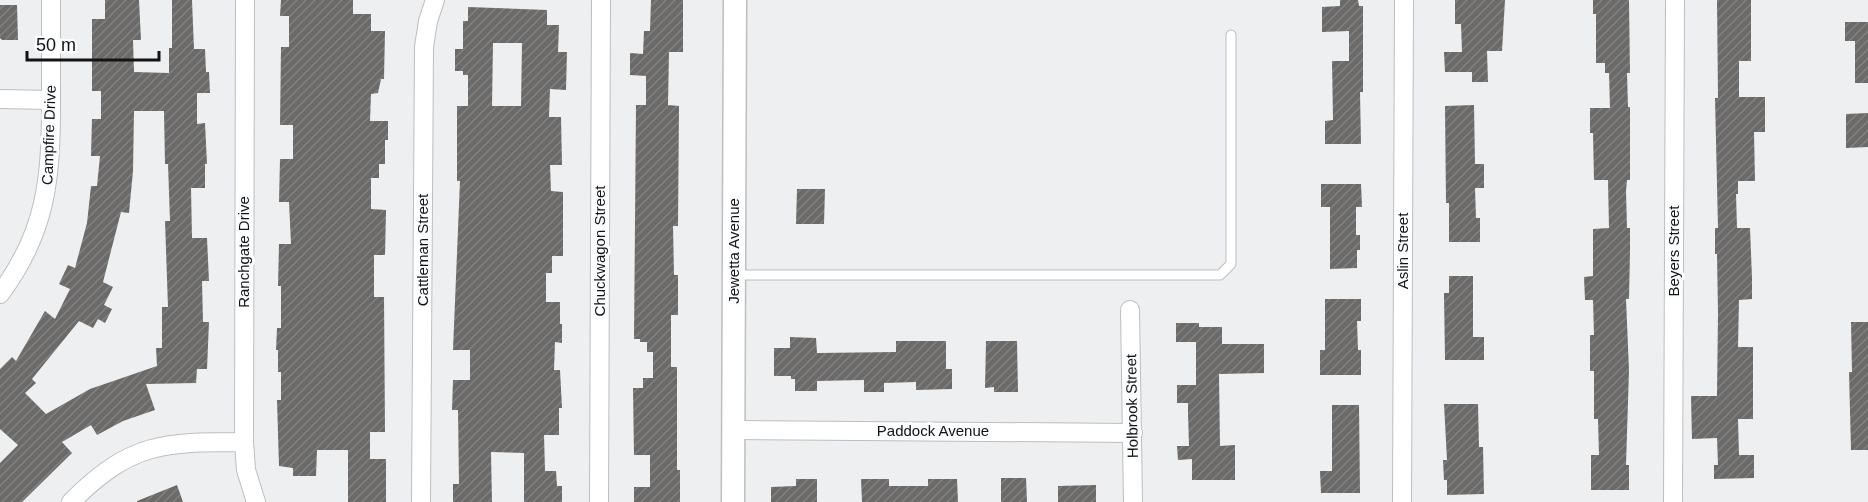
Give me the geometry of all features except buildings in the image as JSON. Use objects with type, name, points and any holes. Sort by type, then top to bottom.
[{"type":"street","name":"Campfire Drive","points":[[0,294],[28,250],[40,218],[48,186],[51,155],[51,0]]},
{"type":"street","name":"Ranchgate Drive","points":[[245,0],[244,442],[246,470],[255,502]]},
{"type":"street","name":"Cattleman Street","points":[[422,502],[424,47],[428,21],[435,0]]},
{"type":"street","name":"Chuckwagon Street","points":[[599,502],[601,0]]},
{"type":"street","name":"Jewetta Avenue","points":[[733,502],[735,0]]},
{"type":"street","name":"Aslin Street","points":[[1402,502],[1404,0]]},
{"type":"street","name":"Beyers Street","points":[[1673,502],[1675,0]]},
{"type":"street","points":[[0,99],[51,100]]},
{"type":"street","name":"Holbrook Street","points":[[1130,310],[1133,502]]},
{"type":"street","name":"Paddock Avenue","points":[[733,430],[1133,432]]},
{"type":"street","points":[[70,502],[112,465],[136,453],[185,442],[244,442]]},
{"type":"lane","points":[[734,275],[1220,275],[1231,264],[1231,35]]}]
